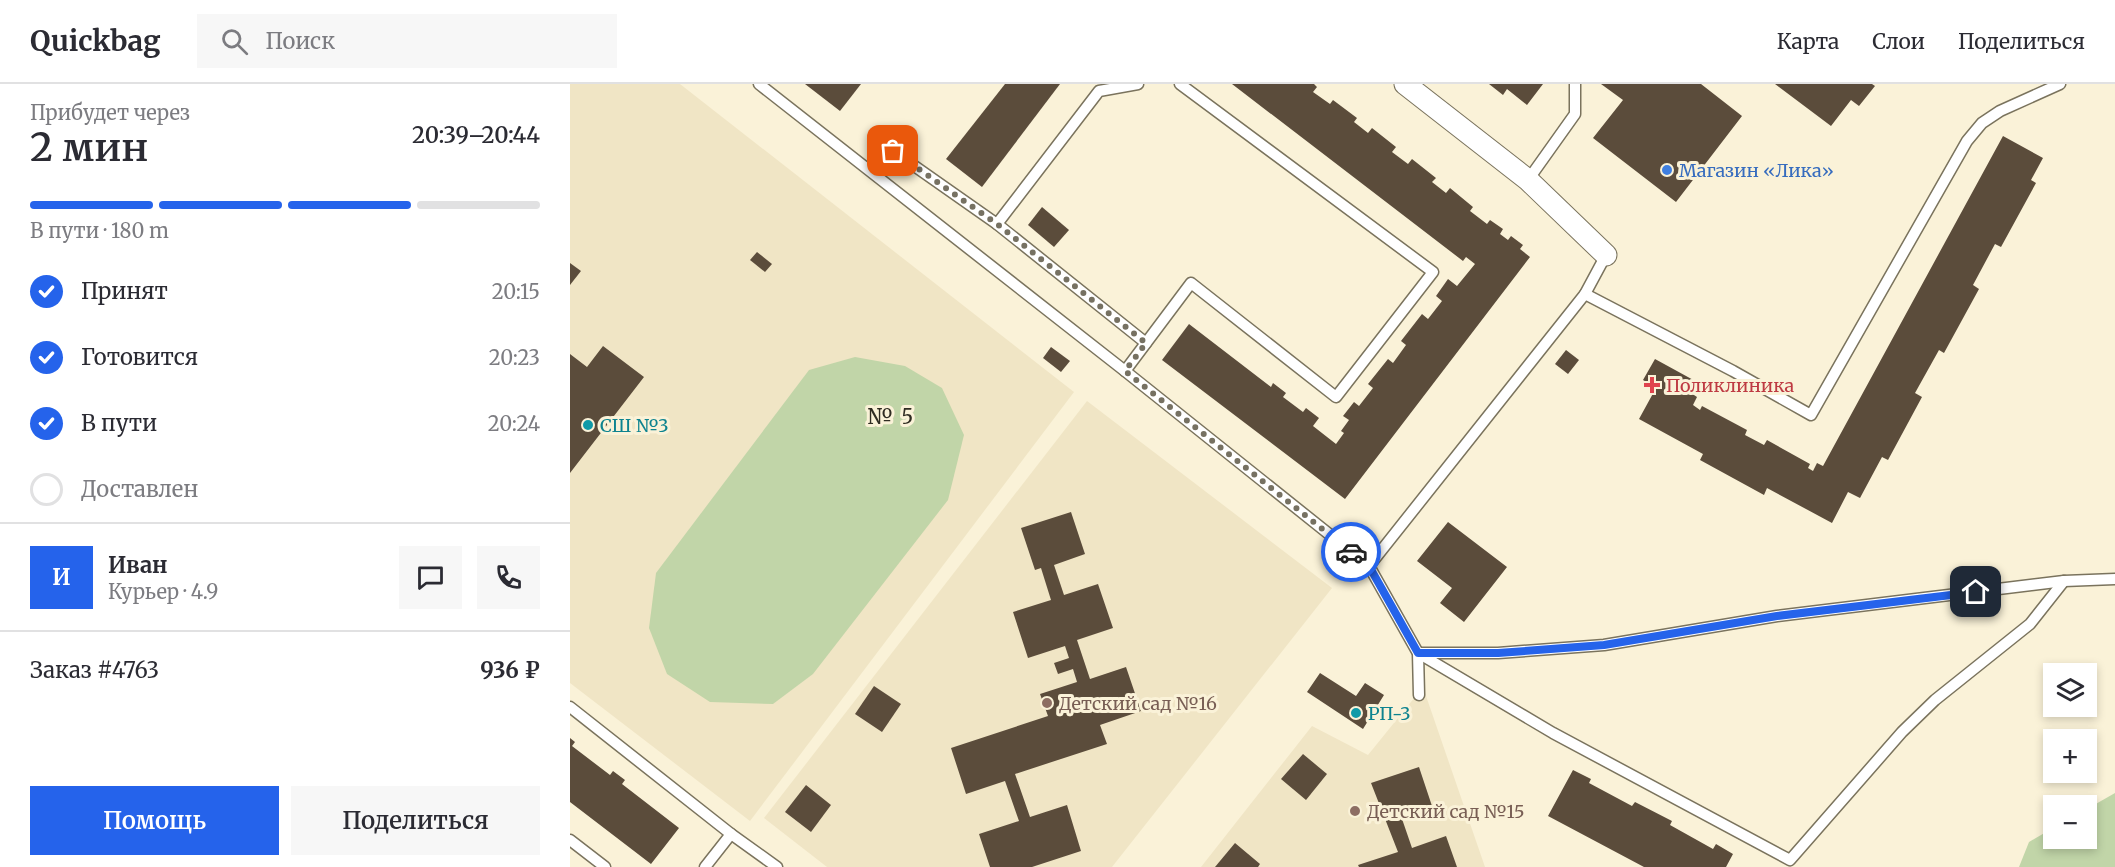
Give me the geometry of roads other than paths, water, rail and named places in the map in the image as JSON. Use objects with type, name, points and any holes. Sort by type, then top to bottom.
[{"type":"street","points":[[1405,84],[1528,180],[1606,255]]},
{"type":"lane","points":[[759,84],[1369,566],[1418,653],[1419,695]]},
{"type":"lane","points":[[997,224],[1100,92],[1138,84]]},
{"type":"lane","points":[[1125,371],[1191,283],[1336,397],[1433,272],[1180,84]]},
{"type":"lane","points":[[1528,180],[1575,114],[1575,84]]},
{"type":"lane","points":[[1585,294],[1733,371],[1811,415],[1967,141],[1982,123],[2000,111],[2060,84]]},
{"type":"lane","points":[[868,170],[893,151],[997,224],[1146,343]]},
{"type":"lane","points":[[1369,566],[1585,294],[1606,255]]},
{"type":"lane","points":[[1418,653],[1498,653],[1604,645],[1777,616],[2064,581],[2115,579]]},
{"type":"lane","points":[[1418,653],[1553,733],[1790,860],[1902,732],[1935,699],[2030,624],[2064,581]]},
{"type":"lane","points":[[570,707],[731,834],[777,867]]},
{"type":"lane","points":[[705,867],[731,834]]},
{"type":"lane","points":[[570,840],[605,867]]},
{"type":"place","name":"Магазин «Лика»","points":[[1667,170]]},
{"type":"place","name":"Поликлиника","points":[[1652,385]]},
{"type":"place","name":"СШ №3","points":[[588,425]]},
{"type":"place","name":"Детский сад №16","points":[[1047,703]]},
{"type":"place","name":"РП-3","points":[[1356,713]]},
{"type":"place","name":"Детский сад №15","points":[[1355,811]]},
{"type":"district","name":"№ 5","points":[[891,416]]}]
